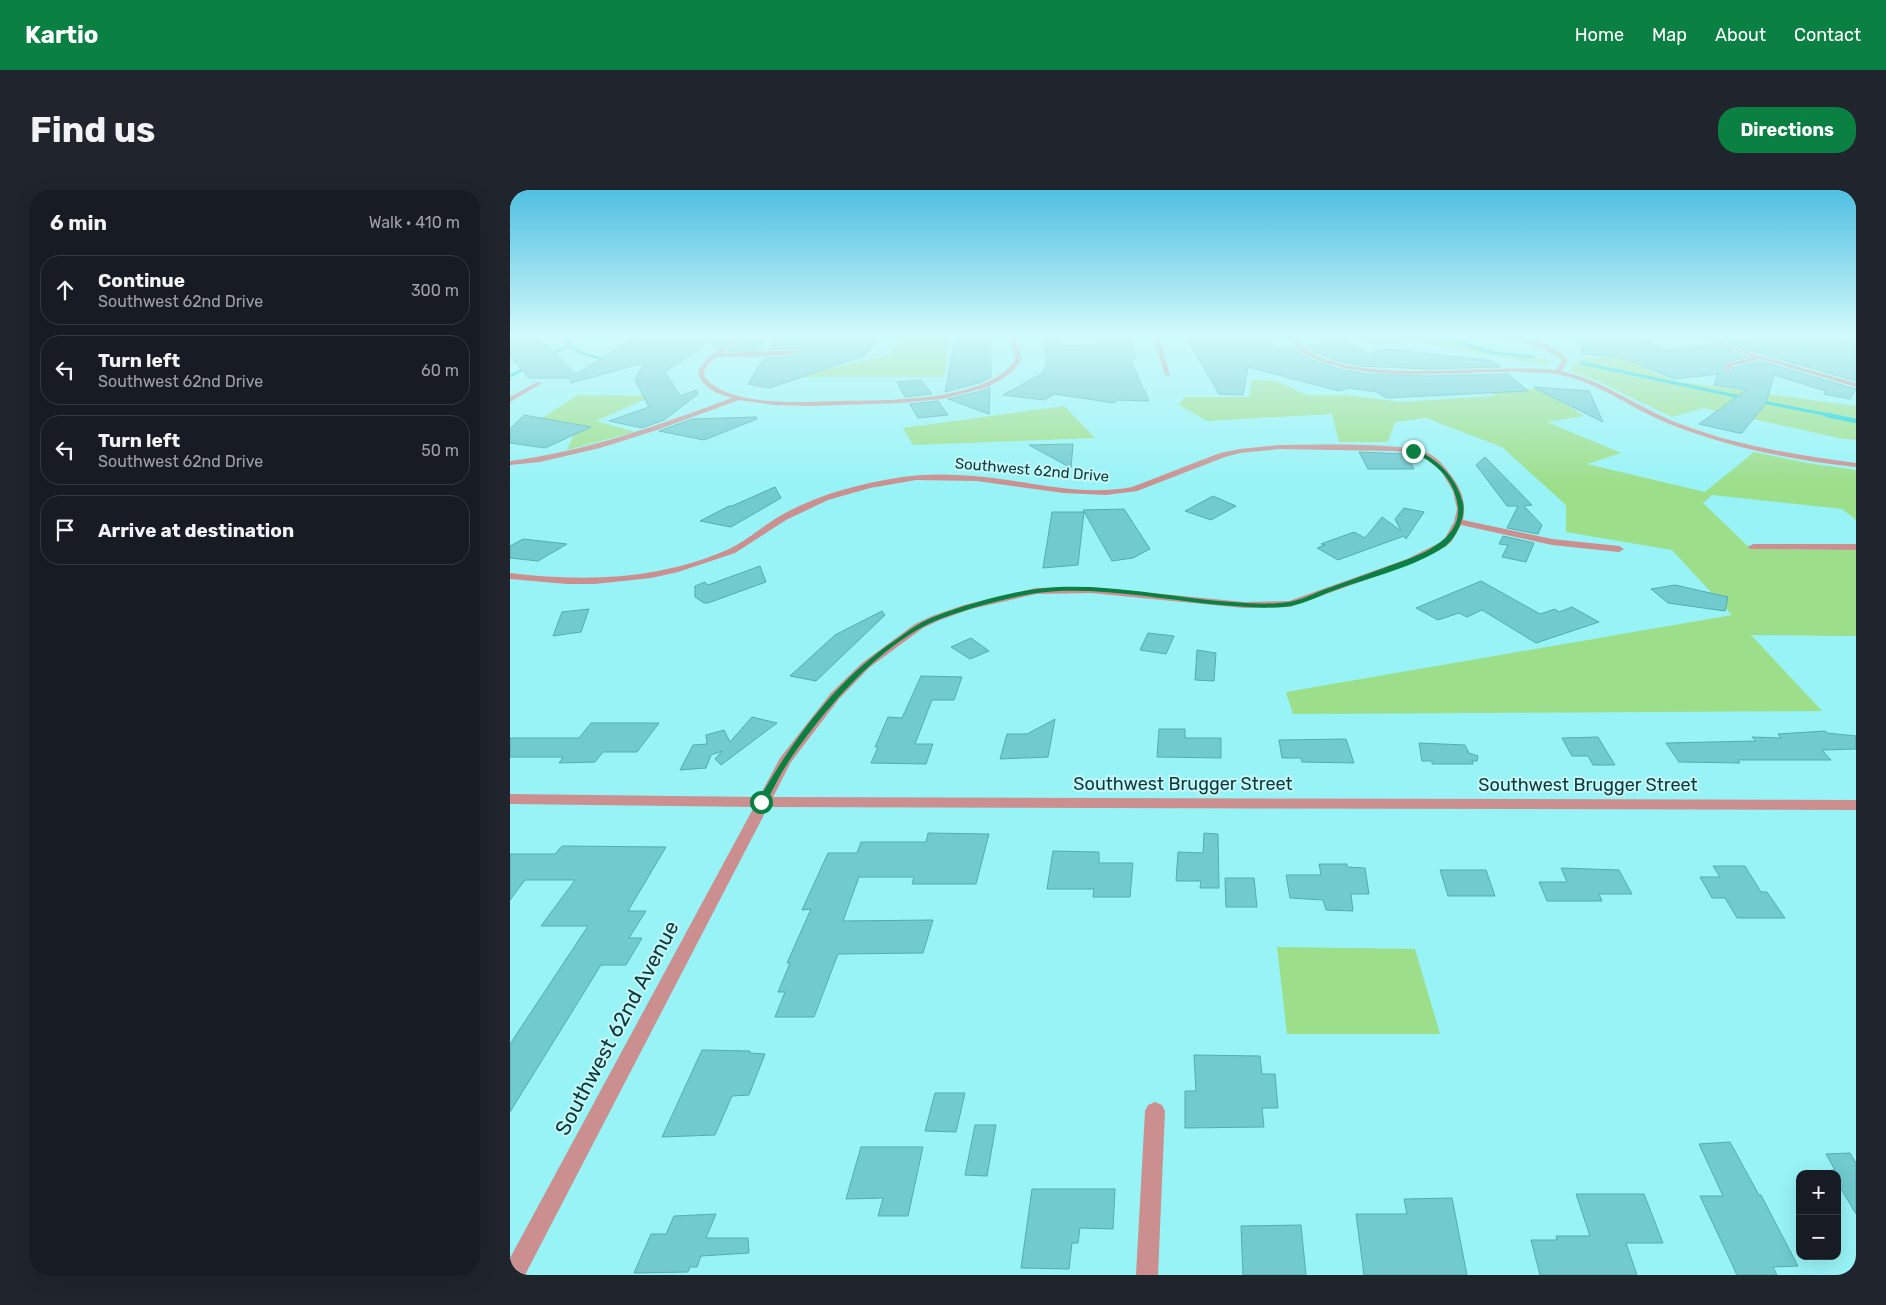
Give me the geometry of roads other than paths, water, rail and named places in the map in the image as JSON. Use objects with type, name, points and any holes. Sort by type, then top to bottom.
[{"type":"street","points":[[510,400],[539,385]]},
{"type":"street","points":[[709,385],[716,390],[739,398],[780,403],[920,399],[956,393],[981,385]]},
{"type":"street","points":[[1592,385],[1643,411],[1702,434],[1793,456],[1856,466]]},
{"type":"street","points":[[510,463],[554,457],[615,443],[739,398]]},
{"type":"street","name":"Southwest 62nd Drive","points":[[510,576],[591,582],[650,577],[732,551],[752,540],[781,518],[819,499],[857,487],[903,479],[967,478],[1071,492],[1121,492],[1134,489],[1222,455],[1279,446],[1392,448],[1413,451],[1428,456],[1444,470],[1457,491],[1461,509],[1458,522]]},
{"type":"street","points":[[761,802],[785,761],[835,696],[884,651],[920,626],[936,618],[968,607],[1036,591],[1091,590],[1244,605],[1290,604],[1410,561],[1435,549],[1449,539],[1458,522],[1552,542],[1619,549]]},
{"type":"street","points":[[1753,547],[1856,547]]},
{"type":"street","name":"Southwest Brugger Street","points":[[510,799],[761,802],[1856,805]]},
{"type":"street","name":"Southwest 62nd Avenue","points":[[513,1275],[761,802]]},
{"type":"street","points":[[1147,1275],[1155,1112]]},
{"type":"waterway","points":[[1682,385],[1745,398]]},
{"type":"waterway","points":[[1758,401],[1834,416]]},
{"type":"waterway","points":[[1827,415],[1856,421]]}]
